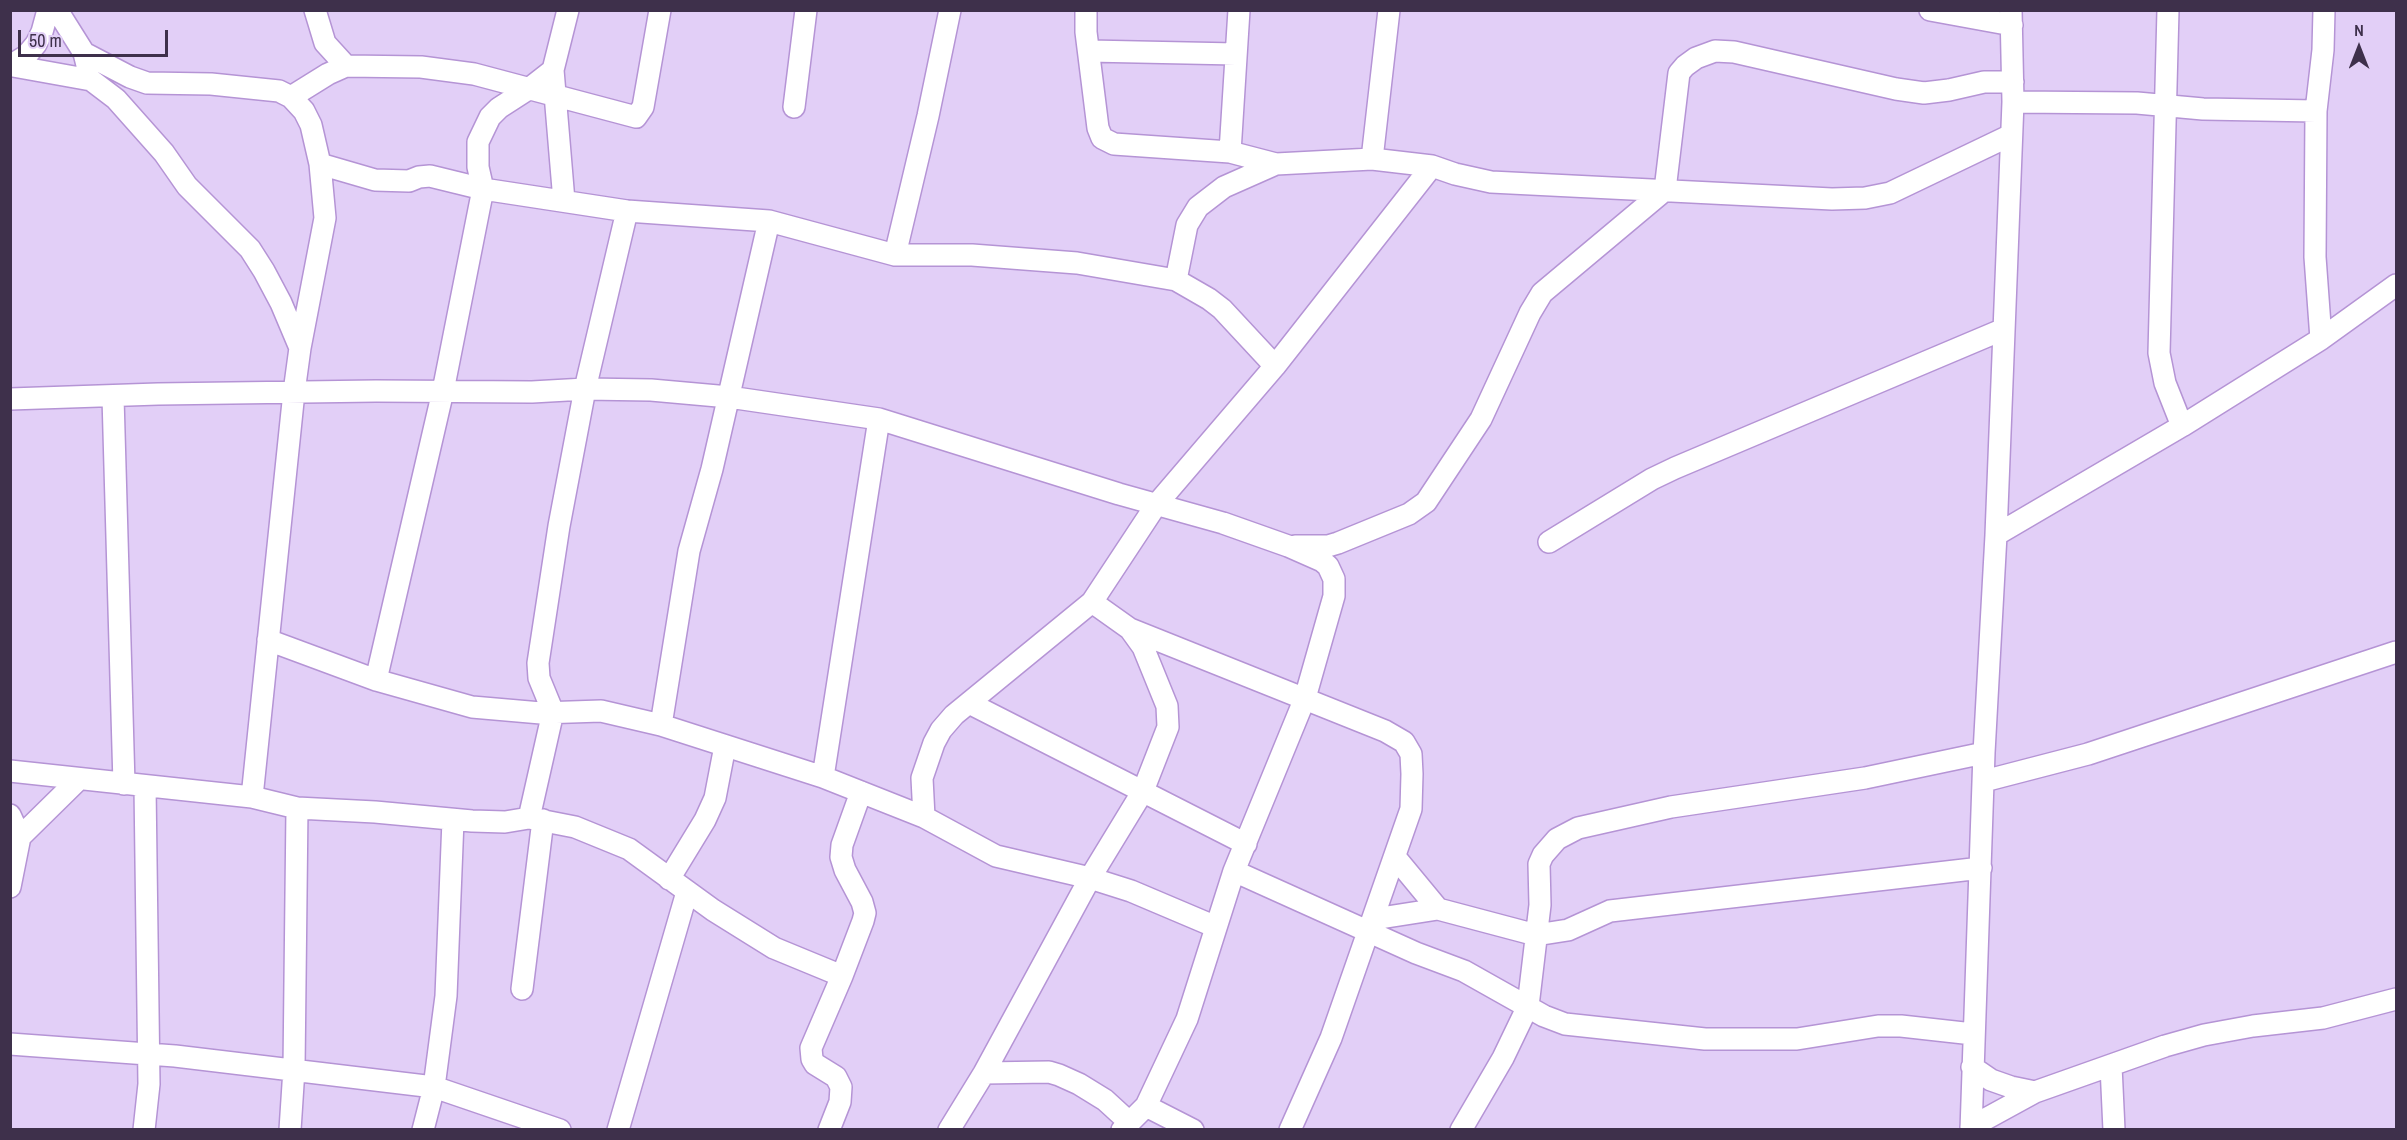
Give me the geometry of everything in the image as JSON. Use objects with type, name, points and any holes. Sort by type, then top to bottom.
[{"type":"street","points":[[11,66],[26,56],[36,44],[48,10]]},
{"type":"street","points":[[57,10],[84,53],[91,80]]},
{"type":"street","points":[[315,10],[337,70]]},
{"type":"street","points":[[564,201],[553,94],[553,70],[568,10]]},
{"type":"street","points":[[291,97],[337,70],[421,67],[474,74],[636,117],[643,107],[660,10]]},
{"type":"street","points":[[794,107],[806,10]]},
{"type":"street","points":[[895,255],[950,10]]},
{"type":"street","points":[[1086,10],[1086,32],[1098,128],[1102,138],[1114,144],[1230,152],[1276,164],[1372,159],[1432,166],[1491,182],[1832,199],[1865,198],[1890,194],[2010,135]]},
{"type":"street","points":[[1230,152],[1239,10]]},
{"type":"street","points":[[1372,159],[1389,10]]},
{"type":"street","points":[[1930,10],[2012,18],[2013,92],[1996,535],[1984,753],[1971,1128]]},
{"type":"street","points":[[2168,10],[2159,353],[2165,383],[2182,426]]},
{"type":"street","points":[[2321,339],[2315,257],[2316,111],[2324,50],[2324,10]]},
{"type":"street","points":[[1089,51],[1236,54]]},
{"type":"street","points":[[1288,546],[1328,546],[1338,543],[1408,514],[1426,502],[1481,419],[1530,313],[1542,293],[1665,190],[1679,73],[1685,66],[1706,53],[1734,52],[1896,89],[1924,93],[1984,82],[2013,92],[2203,109],[2316,111]]},
{"type":"street","points":[[84,53],[130,77],[147,83],[191,83],[279,91],[291,97],[304,111],[311,125],[320,164],[325,218],[300,348],[294,392],[252,797]]},
{"type":"street","points":[[11,66],[91,80],[116,99],[164,153],[187,186],[250,249],[277,295],[300,348]]},
{"type":"street","points":[[376,680],[443,391],[483,189],[478,167],[478,142],[490,117],[499,108],[553,70]]},
{"type":"street","points":[[320,164],[375,180],[409,181],[430,176],[483,189],[627,211],[769,220],[895,255],[972,255],[1077,263],[1176,280],[1222,309],[1275,366]]},
{"type":"street","points":[[1176,280],[1187,225],[1198,207],[1224,187],[1276,164]]},
{"type":"street","points":[[924,817],[922,778],[941,730],[954,715],[1092,602],[1156,505],[1275,366],[1432,166]]},
{"type":"street","points":[[522,988],[536,819],[553,712],[539,678],[538,663],[559,526],[585,389],[627,211]]},
{"type":"street","points":[[662,725],[689,551],[712,469],[769,220]]},
{"type":"street","points":[[1996,535],[2182,426],[2321,339],[2397,285]]},
{"type":"street","points":[[1550,542],[1652,479],[1675,468],[2004,329]]},
{"type":"street","points":[[10,399],[158,394],[532,392],[585,389],[651,390],[729,397],[879,419],[1156,505],[1223,523],[1288,546],[1328,566],[1334,579],[1331,608],[1305,698],[1234,871],[1186,1019],[1146,1106],[1125,1126],[1105,1100],[1080,1084],[1059,1075],[1049,1072],[984,1073]]},
{"type":"street","points":[[113,397],[148,1053],[149,1084],[144,1130]]},
{"type":"street","points":[[823,777],[879,419]]},
{"type":"street","points":[[1092,602],[1130,629],[1385,731],[1404,742],[1411,754],[1411,808],[1331,1038],[1290,1130]]},
{"type":"street","points":[[949,1130],[984,1073],[1090,878],[1143,791],[1168,727],[1169,716],[1143,647],[1130,629]]},
{"type":"street","points":[[268,640],[376,680],[472,707],[553,712],[601,711],[662,725],[823,777],[924,817],[996,856],[1090,878],[1131,891],[1216,927]]},
{"type":"street","points":[[1984,782],[2088,754],[2397,652]]},
{"type":"street","points":[[969,703],[1246,844]]},
{"type":"street","points":[[669,879],[705,820],[717,790],[726,746]]},
{"type":"street","points":[[1461,1130],[1503,1058],[1528,1006],[1540,905],[1539,864],[1550,846],[1566,833],[1578,828],[1671,807],[1865,778],[1984,753]]},
{"type":"street","points":[[10,771],[252,797],[297,808],[375,812],[453,820],[506,822],[536,819],[582,830],[629,849],[687,892],[774,948],[842,976]]},
{"type":"street","points":[[889,803],[922,778]]},
{"type":"street","points":[[10,887],[20,837],[79,779]]},
{"type":"street","points":[[829,1130],[840,1102],[841,1087],[837,1077],[815,1064],[811,1048],[842,976],[865,913],[841,857],[842,844],[861,792]]},
{"type":"street","points":[[290,1130],[294,1069],[297,808]]},
{"type":"street","points":[[10,815],[20,837]]},
{"type":"street","points":[[423,1130],[434,1087],[446,996],[453,820]]},
{"type":"street","points":[[1395,857],[1438,909]]},
{"type":"street","points":[[1372,925],[1438,909],[1536,935],[1568,930],[1610,911],[1981,868]]},
{"type":"street","points":[[1234,871],[1323,913],[1372,925],[1416,953],[1480,978],[1544,1016],[1565,1024],[1705,1039],[1797,1039],[1878,1026],[1901,1026],[1973,1034]]},
{"type":"street","points":[[618,1130],[687,892]]},
{"type":"street","points":[[1971,1128],[2035,1092],[2204,1035],[2253,1026],[2323,1018],[2397,999]]},
{"type":"street","points":[[10,1044],[148,1053],[434,1087],[560,1130]]},
{"type":"street","points":[[1972,1066],[2001,1084],[2035,1092]]},
{"type":"street","points":[[2111,1066],[2114,1130]]},
{"type":"street","points":[[1146,1106],[1193,1130]]}]
